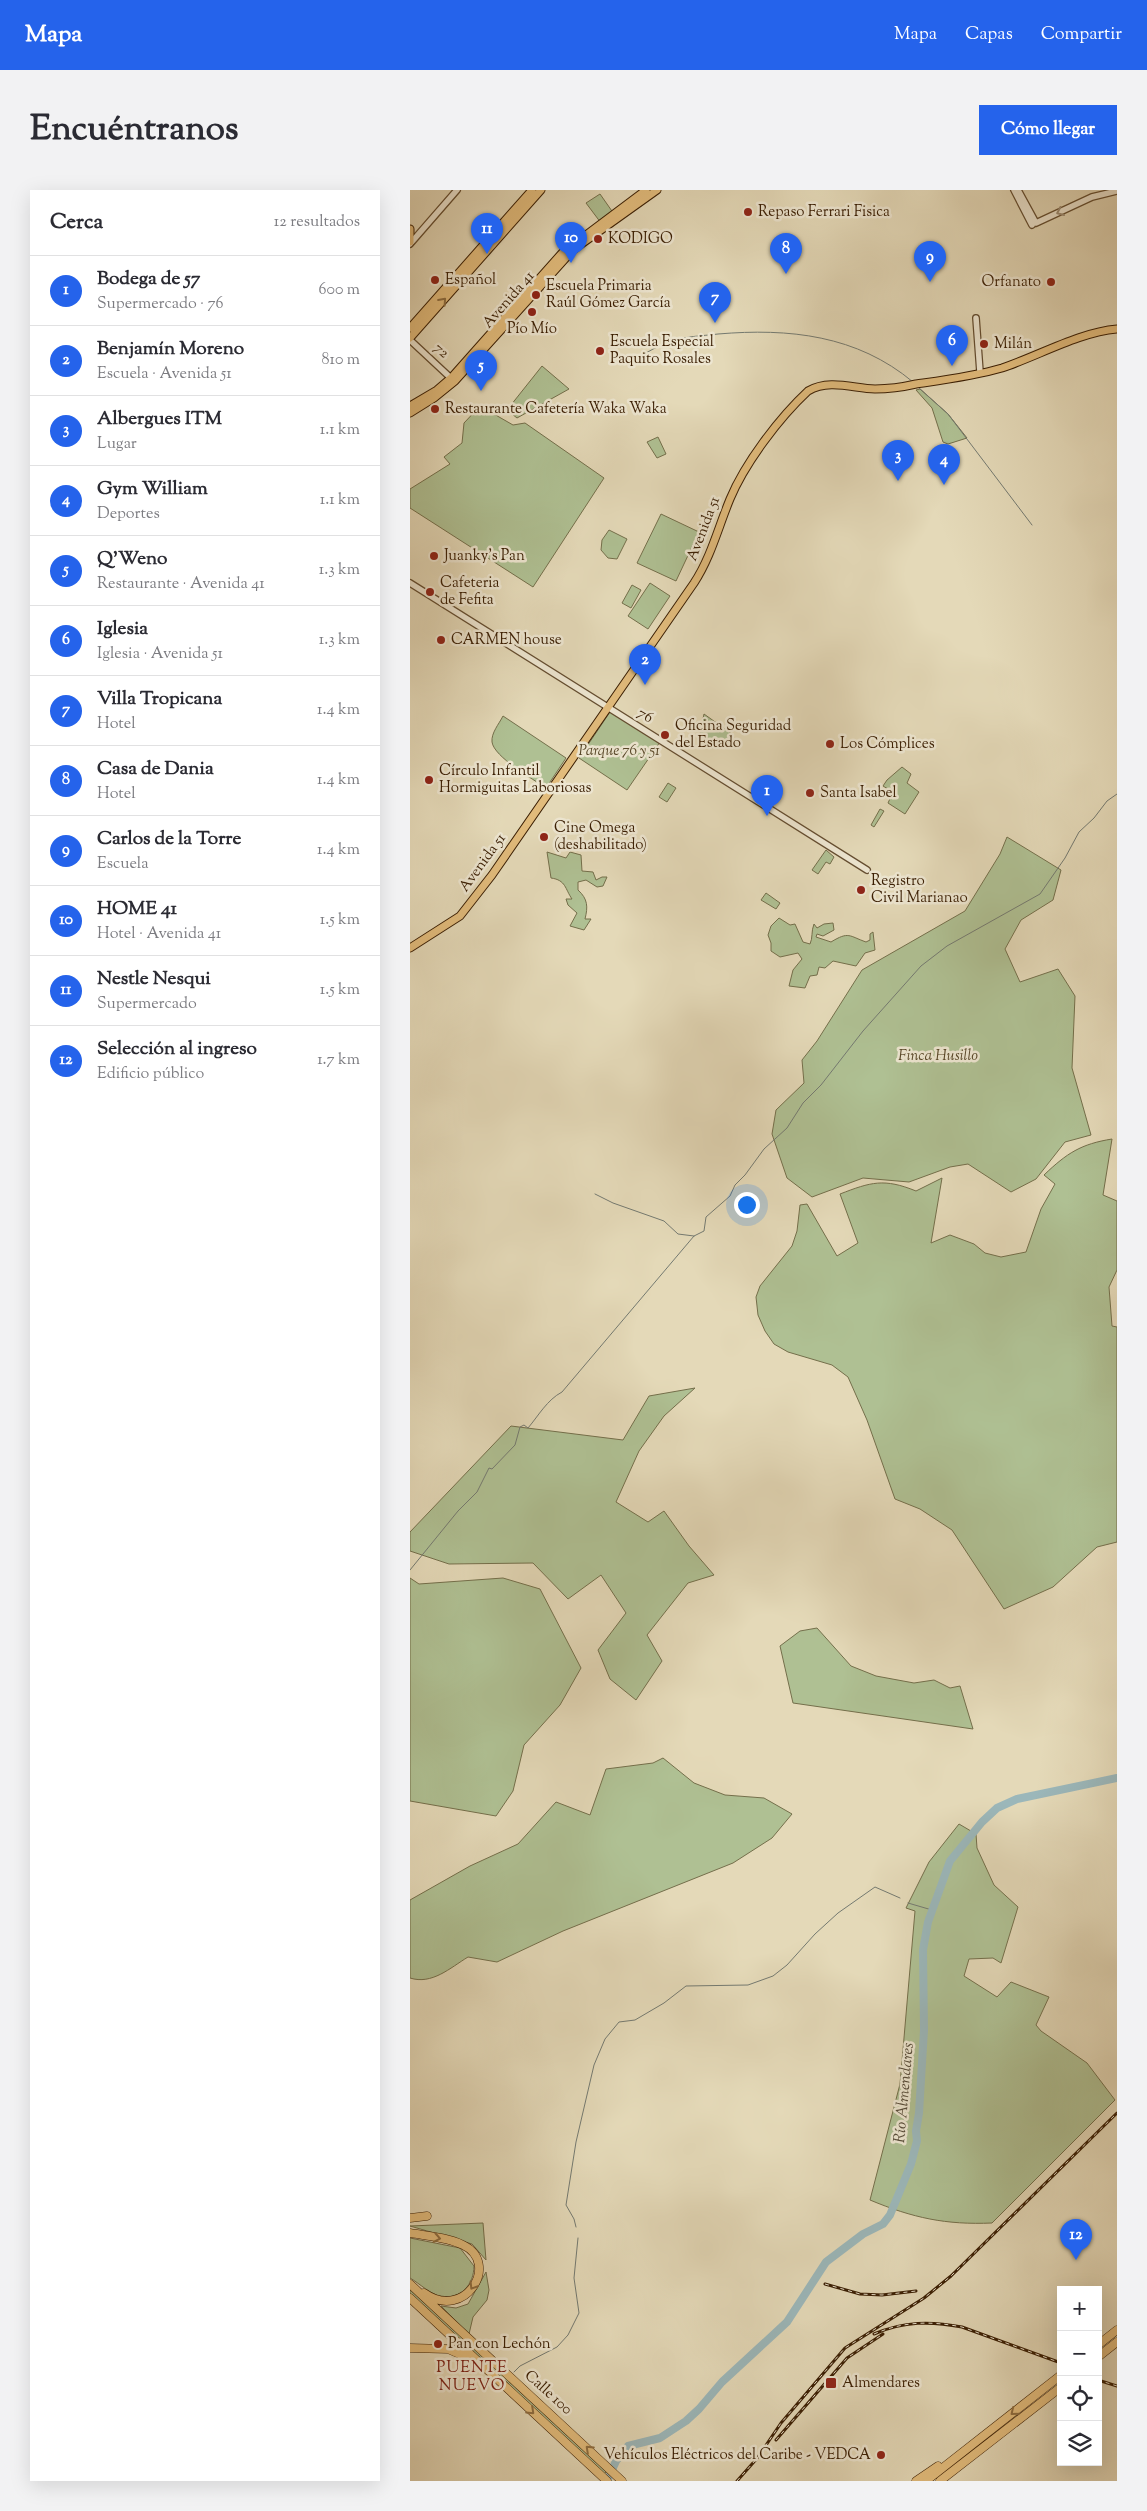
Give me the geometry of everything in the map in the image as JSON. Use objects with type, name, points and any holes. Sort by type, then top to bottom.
[{"type":"highway","points":[[410,2233],[464,2245],[474,2255],[479,2266],[474,2286],[460,2298],[438,2300],[410,2283]]},
{"type":"highway","name":"Calle 100","points":[[410,2283],[622,2481]]},
{"type":"highway","name":"Calle 100","points":[[410,2298],[605,2478]]},
{"type":"highway","points":[[1102,2342],[1117,2330]]},
{"type":"highway","points":[[1102,2354],[1117,2342]]},
{"type":"highway","points":[[410,2348],[448,2349],[483,2365]]},
{"type":"highway","points":[[926,2481],[1060,2376]]},
{"type":"highway","points":[[940,2481],[1057,2390]]},
{"type":"highway","points":[[916,2481],[968,2449]]},
{"type":"main road","points":[[410,328],[532,190]]},
{"type":"main road","points":[[410,339],[541,190]]},
{"type":"main road","name":"Avenida 41","points":[[410,406],[453,380],[562,253],[646,190]]},
{"type":"main road","name":"Avenida 41","points":[[410,412],[434,398],[453,380],[573,250],[657,190]]},
{"type":"main road","points":[[410,229],[410,243]]},
{"type":"main road","name":"Avenida 51","points":[[410,948],[452,922],[470,906],[702,571],[731,498],[748,466],[805,394],[816,387],[824,385],[878,389],[921,384],[1000,368],[1096,333],[1117,329]]},
{"type":"street","points":[[410,243],[457,190]]},
{"type":"street","points":[[1014,190],[1034,224]]},
{"type":"street","points":[[1018,190],[1034,224]]},
{"type":"street","points":[[1034,224],[1092,197],[1117,191]]},
{"type":"street","points":[[976,318],[980,372]]},
{"type":"street","name":"72","points":[[410,339],[453,380]]},
{"type":"street","name":"76","points":[[410,584],[866,870]]},
{"type":"green space","points":[[600,194],[614,214],[601,223],[586,203]]},
{"type":"green space","points":[[542,366],[569,389],[517,418],[507,410]]},
{"type":"green space","points":[[920,389],[948,414],[967,438],[948,444],[943,442],[932,408],[916,390]]},
{"type":"green space","points":[[480,406],[513,425],[525,423],[604,478],[533,587],[410,508],[410,489],[450,464],[444,457],[462,443],[464,423]]},
{"type":"green space","points":[[658,437],[666,454],[657,458],[647,442]]},
{"type":"green space","points":[[661,514],[699,532],[676,581],[637,563]]},
{"type":"green space","points":[[609,530],[627,539],[617,559],[608,558],[601,550],[602,540]]},
{"type":"green space","points":[[650,583],[670,596],[648,629],[628,616]]},
{"type":"green space","points":[[632,585],[641,590],[631,608],[622,603]]},
{"type":"green space","name":"Parque 76 y 51","points":[[610,712],[660,742],[627,790],[579,758]]},
{"type":"green space","points":[[704,714],[732,734],[722,748],[717,745],[712,748],[699,738]]},
{"type":"green space","points":[[503,716],[566,758],[546,788],[507,761],[494,748],[492,742],[493,735]]},
{"type":"green space","points":[[902,767],[911,774],[907,783],[919,792],[905,814],[888,803],[893,792],[883,786]]},
{"type":"green space","points":[[668,783],[676,788],[667,802],[659,797]]},
{"type":"green space","points":[[880,809],[884,811],[874,827],[871,825]]},
{"type":"green space","name":"Finca Husillo","points":[[1007,837],[1061,870],[1053,900],[1021,920],[1005,949],[1020,982],[1058,969],[1075,996],[1072,1068],[1091,1135],[1065,1142],[1036,1179],[1011,1192],[968,1164],[950,1167],[909,1182],[863,1178],[812,1197],[787,1178],[772,1134],[776,1110],[804,1083],[802,1060],[817,1041],[862,970],[965,911],[1000,854]]},
{"type":"green space","points":[[826,850],[834,857],[830,864],[826,862],[818,874],[812,870]]},
{"type":"green space","points":[[547,852],[566,858],[570,852],[581,855],[582,871],[593,872],[596,880],[607,877],[603,886],[597,887],[586,880],[578,882],[578,890],[586,903],[585,919],[591,919],[584,930],[570,926],[577,913],[568,905],[566,899],[572,899],[562,883],[551,878]]},
{"type":"green space","points":[[766,893],[780,903],[776,909],[761,900]]},
{"type":"green space","points":[[779,918],[790,925],[795,924],[803,942],[810,944],[814,924],[817,928],[824,924],[833,923],[834,930],[823,936],[817,934],[816,937],[831,942],[842,937],[852,936],[866,942],[870,940],[870,934],[873,932],[875,950],[865,953],[856,966],[833,961],[825,968],[819,967],[817,975],[810,976],[805,988],[789,986],[793,970],[802,959],[798,953],[780,957],[771,951],[768,935],[771,926]]},
{"type":"green space","points":[[1112,1139],[1103,1195],[1117,1201],[1117,1270],[1109,1287],[1112,1326],[1117,1327],[1117,1542],[1097,1547],[1053,1587],[1004,1609],[952,1530],[920,1509],[895,1499],[867,1420],[848,1377],[832,1365],[788,1352],[774,1344],[765,1331],[758,1315],[756,1297],[760,1286],[792,1246],[797,1231],[800,1205],[807,1204],[837,1256],[858,1243],[840,1194],[869,1184],[895,1184],[916,1191],[942,1178],[931,1243],[950,1235],[974,1244],[985,1253],[1001,1257],[1026,1252],[1041,1209],[1055,1184],[1044,1175],[1067,1155],[1083,1147]]},
{"type":"green space","points":[[695,1388],[664,1416],[639,1451],[616,1502],[648,1522],[664,1511],[689,1546],[714,1575],[688,1583],[647,1635],[662,1661],[636,1700],[610,1679],[598,1650],[626,1613],[601,1575],[568,1599],[533,1563],[449,1564],[410,1551],[410,1532],[511,1426],[623,1440],[649,1396]]},
{"type":"green space","points":[[410,1578],[419,1584],[503,1578],[540,1589],[581,1668],[560,1705],[524,1745],[513,1791],[496,1816],[410,1801]]},
{"type":"green space","points":[[817,1628],[851,1666],[876,1676],[914,1683],[934,1680],[950,1688],[960,1686],[973,1729],[793,1703],[780,1646],[800,1631]]},
{"type":"green space","points":[[663,1758],[694,1783],[725,1795],[764,1798],[792,1814],[772,1838],[733,1863],[563,1931],[497,1962],[468,1957],[433,1977],[418,1980],[410,1978],[410,1900],[470,1866],[518,1844],[556,1802],[590,1815],[606,1769],[653,1763]]},
{"type":"green space","points":[[959,1824],[976,1834],[977,1848],[994,1885],[1018,1907],[1001,1963],[993,1958],[969,1959],[964,1976],[997,1997],[1011,1982],[1049,1997],[1036,2025],[1041,2031],[1087,2063],[1115,2100],[992,2223],[960,2223],[930,2219],[915,2216],[870,2200],[900,2084],[915,1911],[906,1908],[929,1862]]},
{"type":"green space","points":[[483,2223],[486,2260],[472,2244],[410,2226]]},
{"type":"green space","points":[[410,2238],[460,2248],[474,2266],[472,2279],[465,2289],[455,2296],[441,2296],[429,2291],[410,2278]]},
{"type":"green space","points":[[486,2272],[489,2290],[487,2300],[473,2317],[469,2334],[441,2306],[456,2308],[468,2304]]},
{"type":"green space","points":[[410,2287],[608,2470],[604,2474],[410,2295]]},
{"type":"waterway","points":[[631,361],[664,344],[687,337],[744,332],[771,332],[821,338],[845,345],[869,354],[891,366],[913,382]]},
{"type":"waterway","points":[[918,387],[948,414],[1032,525]]},
{"type":"waterway","points":[[410,1570],[458,1511],[477,1492],[489,1468],[492,1469],[515,1445],[520,1427],[524,1425],[528,1428],[548,1403],[562,1392],[694,1236],[704,1231],[706,1217],[730,1196],[735,1185],[745,1175],[764,1149],[787,1128],[803,1103],[821,1085],[863,1031],[921,966],[947,946],[1040,894],[1065,858],[1079,832],[1094,818],[1107,801],[1117,794]]},
{"type":"waterway","points":[[595,1194],[613,1203],[664,1221],[678,1234],[694,1236]]},
{"type":"waterway","name":"Río Almendares","points":[[607,2481],[616,2461],[628,2446],[660,2438],[686,2421],[722,2382],[787,2322],[826,2262],[863,2234],[883,2224],[890,2215],[911,2164],[917,2141],[916,2131],[919,2113],[924,2030],[923,1950],[928,1922],[950,1861],[982,1822],[997,1808],[1017,1799],[1117,1778]]},
{"type":"waterway","points":[[576,2227],[566,2205],[576,2142],[594,2065],[605,2039],[619,2022],[635,2020],[664,2003],[686,1986],[748,1985],[773,1976],[787,1965],[815,1934],[838,1913],[875,1887],[900,1898]]},
{"type":"waterway","points":[[908,1903],[932,1910]]},
{"type":"waterway","points":[[514,2372],[520,2366],[557,2347],[568,2335],[579,2313],[574,2278],[578,2238]]},
{"type":"railway","points":[[756,2460],[781,2423],[845,2348],[924,2298],[951,2276],[1117,2113]]},
{"type":"railway","points":[[825,2284],[860,2294],[882,2295],[916,2291]]},
{"type":"railway","points":[[874,2334],[907,2324],[951,2325],[962,2327],[1057,2362]]},
{"type":"railway","points":[[776,2440],[847,2358],[883,2334]]},
{"type":"railway","points":[[1102,2381],[1117,2386]]},
{"type":"railway","points":[[737,2481],[760,2455]]},
{"type":"place","name":"Repaso Ferrari Fisica","points":[[748,212]]},
{"type":"place","name":"KODIGO","points":[[598,239]]},
{"type":"place","name":"Nestle Nesqui","points":[[487,254]]},
{"type":"place","name":"HOME 41","points":[[571,263]]},
{"type":"place","name":"Casa de Dania","points":[[786,274]]},
{"type":"place","name":"Español","points":[[435,280]]},
{"type":"place","name":"Carlos de la Torre","points":[[930,282]]},
{"type":"place","name":"Orfanato","points":[[1051,282]]},
{"type":"place","name":"Escuela Primaria Raúl Gómez García","points":[[536,295]]},
{"type":"place","name":"Pío Mío","points":[[532,312]]},
{"type":"place","name":"Villa Tropicana","points":[[715,323]]},
{"type":"place","name":"Milán","points":[[984,344]]},
{"type":"place","name":"Escuela Especial Paquito Rosales","points":[[600,351]]},
{"type":"place","name":"Iglesia","points":[[952,366]]},
{"type":"place","name":"Q'Weno","points":[[481,391]]},
{"type":"place","name":"Restaurante Cafetería Waka Waka","points":[[435,409]]},
{"type":"place","name":"Albergues ITM","points":[[898,481]]},
{"type":"place","name":"Gym William","points":[[944,485]]},
{"type":"place","name":"Juanky's Pan","points":[[434,556]]},
{"type":"place","name":"Cafeteria de Fefita","points":[[430,592]]},
{"type":"place","name":"CARMEN house","points":[[441,640]]},
{"type":"place","name":"Benjamín Moreno","points":[[645,685]]},
{"type":"place","name":"Oficina Seguridad del Estado","points":[[665,735]]},
{"type":"place","name":"Los Cómplices","points":[[830,744]]},
{"type":"place","name":"Círculo Infantil Hormiguitas Laboriosas","points":[[429,780]]},
{"type":"place","name":"Santa Isabel","points":[[810,793]]},
{"type":"place","name":"Bodega de 57","points":[[767,816]]},
{"type":"place","name":"Cine Omega (deshabilitado)","points":[[544,837]]},
{"type":"place","name":"Registro Civil Marianao","points":[[861,890]]},
{"type":"place","name":"Selección al ingreso","points":[[1076,2260]]},
{"type":"place","name":"Pan con Lechón","points":[[438,2344]]},
{"type":"place","name":"Almendares","points":[[831,2383]]},
{"type":"place","name":"Vehículos Eléctricos del Caribe - VEDCA","points":[[881,2455]]},
{"type":"district","name":"PUENTE NUEVO","points":[[472,2377]]}]
